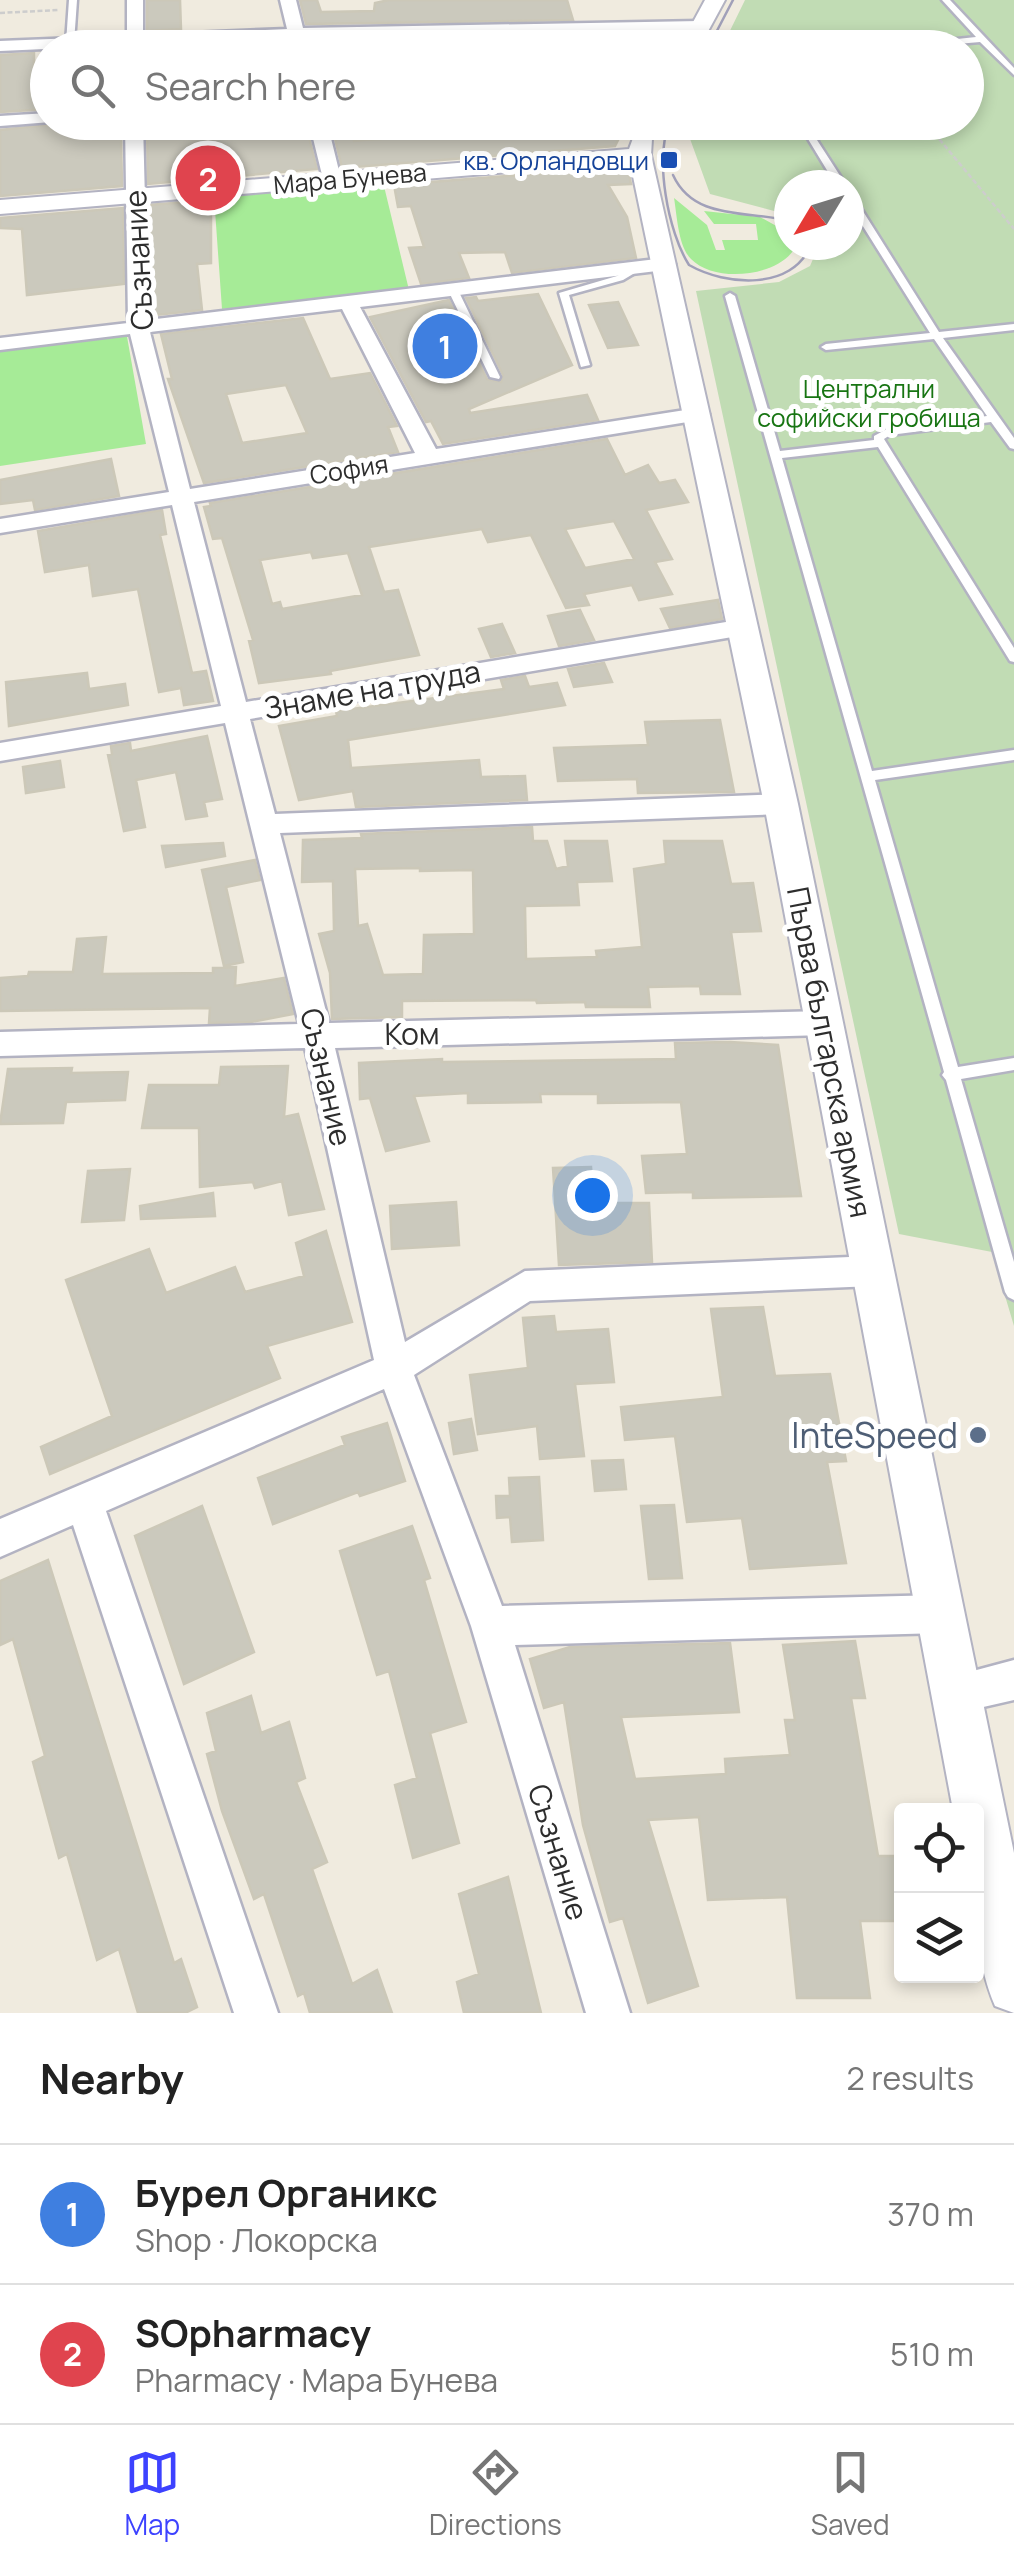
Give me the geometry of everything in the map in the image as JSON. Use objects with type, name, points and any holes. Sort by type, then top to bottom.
[{"type":"street","points":[[135,0],[135,30]]},
{"type":"street","points":[[288,0],[296,30]]},
{"type":"street","points":[[698,30],[715,0]]},
{"type":"street","points":[[585,30],[700,26]]},
{"type":"street","points":[[0,46],[30,45]]},
{"type":"street","points":[[0,121],[30,119]]},
{"type":"street","name":"Съзнание","points":[[134,140],[138,326],[318,1036],[394,1368],[490,1626],[608,2013]]},
{"type":"street","points":[[322,140],[332,180]]},
{"type":"street","name":"Първа българска армия","points":[[641,140],[640,155],[782,804],[1014,1986]]},
{"type":"street","name":"Мара Бунева","points":[[0,206],[640,155]]},
{"type":"street","points":[[0,344],[665,264]]},
{"type":"street","points":[[348,302],[428,456]]},
{"type":"street","name":"София","points":[[0,526],[698,414]]},
{"type":"street","name":"Знаме на труда","points":[[0,752],[744,627]]},
{"type":"street","points":[[264,824],[782,804]]},
{"type":"street","name":"Ком","points":[[0,1044],[825,1023]]},
{"type":"street","points":[[0,1538],[394,1368],[525,1286],[874,1271]]},
{"type":"street","points":[[84,1501],[256,2013]]},
{"type":"street","points":[[490,1626],[941,1614]]},
{"type":"street","points":[[956,1693],[1014,1680]]},
{"type":"lane","points":[[946,0],[974,30]]},
{"type":"lane","points":[[71,30],[72,5]]},
{"type":"lane","points":[[984,40],[1014,73]]},
{"type":"lane","points":[[819,140],[834,170]]},
{"type":"lane","points":[[864,222],[1014,446]]},
{"type":"lane","points":[[586,365],[564,293],[620,278],[638,268]]},
{"type":"lane","points":[[453,290],[494,377]]},
{"type":"lane","points":[[730,296],[1014,1292]]},
{"type":"lane","points":[[826,348],[1014,328]]},
{"type":"lane","points":[[994,418],[879,434],[1014,658]]},
{"type":"lane","points":[[775,455],[882,443]]},
{"type":"lane","points":[[994,626],[1014,623]]},
{"type":"lane","points":[[866,777],[1014,756]]},
{"type":"lane","points":[[950,1074],[1014,1064]]},
{"type":"path","points":[[0,13],[72,5]]},
{"type":"path","points":[[939,140],[1014,229]]},
{"type":"green space","name":"Централни софийски гробища","points":[[745,0],[1014,0],[1014,1326],[992,1252],[899,1234],[696,291],[779,282],[810,266],[813,260],[864,260],[864,170],[774,170],[774,211],[710,194],[690,140],[984,140],[984,30],[730,30]]},
{"type":"green space","points":[[383,182],[409,290],[222,309],[214,196]]},
{"type":"green space","points":[[674,198],[707,225],[716,250],[725,250],[722,240],[758,240],[756,224],[714,224],[704,211],[760,217],[774,225],[774,260],[784,260],[744,274],[714,272],[691,259],[679,230]]},
{"type":"green space","points":[[126,331],[146,444],[0,466],[0,344]]},
{"type":"building","points":[[147,0],[180,0],[181,29],[147,30]]},
{"type":"building","points":[[300,0],[317,0],[321,12],[374,11],[375,3],[389,0],[567,0],[573,20],[306,24]]},
{"type":"building","points":[[30,53],[30,110],[0,112],[0,55]]},
{"type":"building","points":[[30,127],[30,140],[121,140],[122,186],[0,196],[0,130]]},
{"type":"building","points":[[147,140],[310,140],[317,169],[148,184]]},
{"type":"building","points":[[335,140],[618,140],[615,146],[342,168]]},
{"type":"building","points":[[619,167],[628,170],[631,184],[608,185],[627,217],[636,258],[512,273],[505,252],[459,253],[469,278],[421,284],[409,248],[424,247],[411,206],[398,207],[394,185]]},
{"type":"building","points":[[211,200],[211,263],[197,264],[202,310],[156,315],[152,310],[149,205]]},
{"type":"building","points":[[123,208],[124,284],[27,295],[22,229],[0,228],[0,218]]},
{"type":"building","points":[[538,294],[572,365],[469,409],[470,413],[587,395],[598,420],[443,444],[431,421],[426,422],[370,317],[449,300],[487,379],[501,382],[503,375],[466,298],[476,297],[478,301]]},
{"type":"building","points":[[618,302],[638,345],[608,348],[589,305]]},
{"type":"building","points":[[303,318],[330,379],[370,373],[397,426],[388,427],[398,452],[204,483],[168,379],[172,379],[161,334]],"holes":[[[286,385],[307,433],[242,443],[226,394]]]},
{"type":"building","points":[[607,439],[625,475],[648,465],[659,483],[675,480],[688,502],[646,510],[672,559],[655,562],[672,594],[639,600],[632,585],[584,594],[589,605],[566,608],[531,535],[488,542],[482,529],[369,547],[384,592],[398,590],[419,655],[330,671],[331,674],[259,683],[249,641],[253,640],[222,538],[213,539],[204,507],[211,506],[210,503]],"holes":[[[614,521],[634,559],[585,568],[565,529]],[[311,552],[313,558],[348,553],[362,595],[282,609],[280,602],[272,604],[260,560]]]},
{"type":"building","points":[[111,459],[119,496],[35,510],[33,500],[0,504],[0,480]]},
{"type":"building","points":[[162,510],[166,534],[160,535],[192,673],[206,671],[213,701],[184,705],[181,688],[159,692],[138,589],[93,596],[89,565],[45,572],[38,531]]},
{"type":"building","points":[[718,600],[722,619],[670,628],[661,609]]},
{"type":"building","points":[[580,610],[594,640],[559,646],[548,616]]},
{"type":"building","points":[[502,624],[515,653],[491,657],[479,629]]},
{"type":"building","points":[[604,663],[612,682],[574,687],[568,669]]},
{"type":"building","points":[[87,673],[89,689],[125,684],[128,705],[9,726],[6,682]]},
{"type":"building","points":[[525,676],[529,687],[557,683],[565,705],[348,740],[351,768],[479,760],[481,777],[525,776],[527,800],[356,807],[353,791],[299,800],[279,726],[337,716],[336,711],[504,689],[501,680]]},
{"type":"building","points":[[720,720],[734,792],[638,793],[637,779],[558,781],[554,748],[648,745],[645,722]]},
{"type":"building","points":[[207,736],[222,799],[204,802],[207,816],[186,819],[176,772],[136,780],[145,827],[124,831],[108,755],[112,754],[111,746],[130,743],[131,751]]},
{"type":"building","points":[[60,761],[64,787],[26,793],[23,767]]},
{"type":"building","points":[[532,827],[533,841],[547,841],[556,869],[568,866],[565,841],[607,841],[612,881],[577,882],[579,905],[525,906],[526,959],[597,957],[596,951],[642,947],[634,869],[666,864],[664,841],[722,841],[731,884],[753,883],[761,931],[731,932],[740,994],[701,994],[700,986],[648,987],[650,1007],[586,1007],[585,1002],[536,1000],[402,1001],[402,1017],[332,1019],[330,973],[319,934],[334,931],[333,881],[302,882],[303,840],[362,838],[361,834]],"holes":[[[355,869],[473,870],[474,934],[424,935],[423,974],[383,975],[367,924],[358,926]]]},
{"type":"building","points":[[223,843],[225,856],[166,867],[162,846]]},
{"type":"building","points":[[255,860],[260,880],[226,887],[243,962],[224,966],[202,870]]},
{"type":"building","points":[[106,937],[102,974],[213,973],[213,968],[236,967],[235,986],[284,978],[293,1014],[251,1022],[209,1023],[210,1008],[0,1011],[0,978],[28,976],[29,972],[73,972],[77,939]]},
{"type":"building","points":[[675,1043],[778,1045],[801,1196],[693,1198],[693,1192],[646,1193],[642,1156],[687,1154],[681,1102],[598,1103],[598,1094],[540,1094],[541,1102],[468,1103],[468,1093],[414,1096],[429,1141],[386,1151],[370,1098],[360,1099],[359,1063],[676,1059]]},
{"type":"building","points":[[288,1066],[284,1117],[298,1114],[324,1209],[289,1215],[282,1181],[255,1188],[253,1182],[200,1187],[199,1128],[142,1128],[149,1085],[219,1085],[221,1067]]},
{"type":"building","points":[[72,1068],[71,1073],[128,1072],[125,1100],[66,1102],[63,1123],[0,1124],[8,1069]]},
{"type":"building","points":[[591,1167],[594,1203],[649,1203],[652,1262],[559,1265],[553,1168]]},
{"type":"building","points":[[130,1169],[124,1220],[82,1222],[88,1171]]},
{"type":"building","points":[[213,1193],[215,1216],[141,1219],[140,1206]]},
{"type":"building","points":[[456,1202],[459,1245],[392,1249],[390,1206]]},
{"type":"building","points":[[326,1231],[352,1322],[267,1346],[280,1378],[50,1474],[41,1447],[112,1416],[66,1280],[149,1249],[166,1293],[235,1267],[245,1292],[304,1276],[296,1243]]},
{"type":"building","points":[[763,1307],[775,1376],[830,1374],[846,1461],[827,1462],[846,1563],[750,1569],[742,1518],[687,1522],[675,1436],[625,1440],[621,1407],[723,1397],[711,1309]]},
{"type":"building","points":[[554,1316],[556,1332],[608,1329],[614,1382],[575,1384],[584,1456],[540,1459],[537,1426],[478,1434],[470,1375],[528,1368],[523,1318]]},
{"type":"building","points":[[471,1419],[477,1450],[454,1454],[449,1423]]},
{"type":"building","points":[[387,1423],[405,1481],[360,1496],[358,1492],[273,1524],[258,1478],[345,1445],[342,1437]]},
{"type":"building","points":[[623,1460],[626,1489],[595,1491],[592,1461]]},
{"type":"building","points":[[539,1477],[543,1540],[512,1542],[510,1517],[497,1518],[496,1496],[510,1496],[509,1478]]},
{"type":"building","points":[[674,1505],[682,1578],[649,1579],[641,1506]]},
{"type":"building","points":[[202,1506],[254,1652],[184,1684],[135,1536]]},
{"type":"building","points":[[412,1526],[430,1578],[424,1580],[466,1722],[430,1733],[459,1843],[413,1858],[395,1785],[417,1778],[389,1671],[377,1675],[340,1551]]},
{"type":"building","points":[[48,1560],[174,1963],[181,1959],[197,2007],[185,2013],[138,2013],[119,1949],[97,1960],[67,1854],[59,1858],[33,1762],[45,1756],[13,1639],[0,1645],[0,1581]]},
{"type":"building","points":[[855,1641],[865,1698],[851,1698],[878,1856],[894,1856],[894,1921],[860,1921],[870,1998],[797,1998],[787,1897],[708,1900],[699,1817],[648,1820],[698,1986],[648,2003],[623,1918],[610,1922],[583,1825],[564,1702],[544,1708],[530,1659],[570,1647],[730,1643],[739,1712],[621,1717],[635,1779],[726,1774],[725,1759],[790,1755],[785,1720],[795,1720],[783,1645]]},
{"type":"building","points":[[251,1696],[261,1733],[289,1722],[305,1778],[296,1782],[327,1862],[312,1869],[352,1984],[377,1970],[392,2013],[310,2013],[304,1993],[298,1996],[264,1894],[254,1899],[222,1811],[207,1754],[216,1751],[207,1713]]},
{"type":"building","points":[[508,1877],[541,2013],[464,2013],[457,1982],[479,1974],[459,1894]]},
{"type":"tram line","points":[[717,30],[733,0]]},
{"type":"tram line","points":[[665,140],[666,195],[675,234],[689,265],[721,277],[757,280],[774,277],[802,260]]},
{"type":"tram line","points":[[673,175],[682,190],[708,207],[774,218]]},
{"type":"place","name":"кв. Орландовци","points":[[669,160]]},
{"type":"place","name":"SOpharmacy","points":[[208,178]]},
{"type":"place","name":"Бурел Органикс","points":[[445,346]]},
{"type":"place","name":"InteSpeed","points":[[978,1435]]}]
